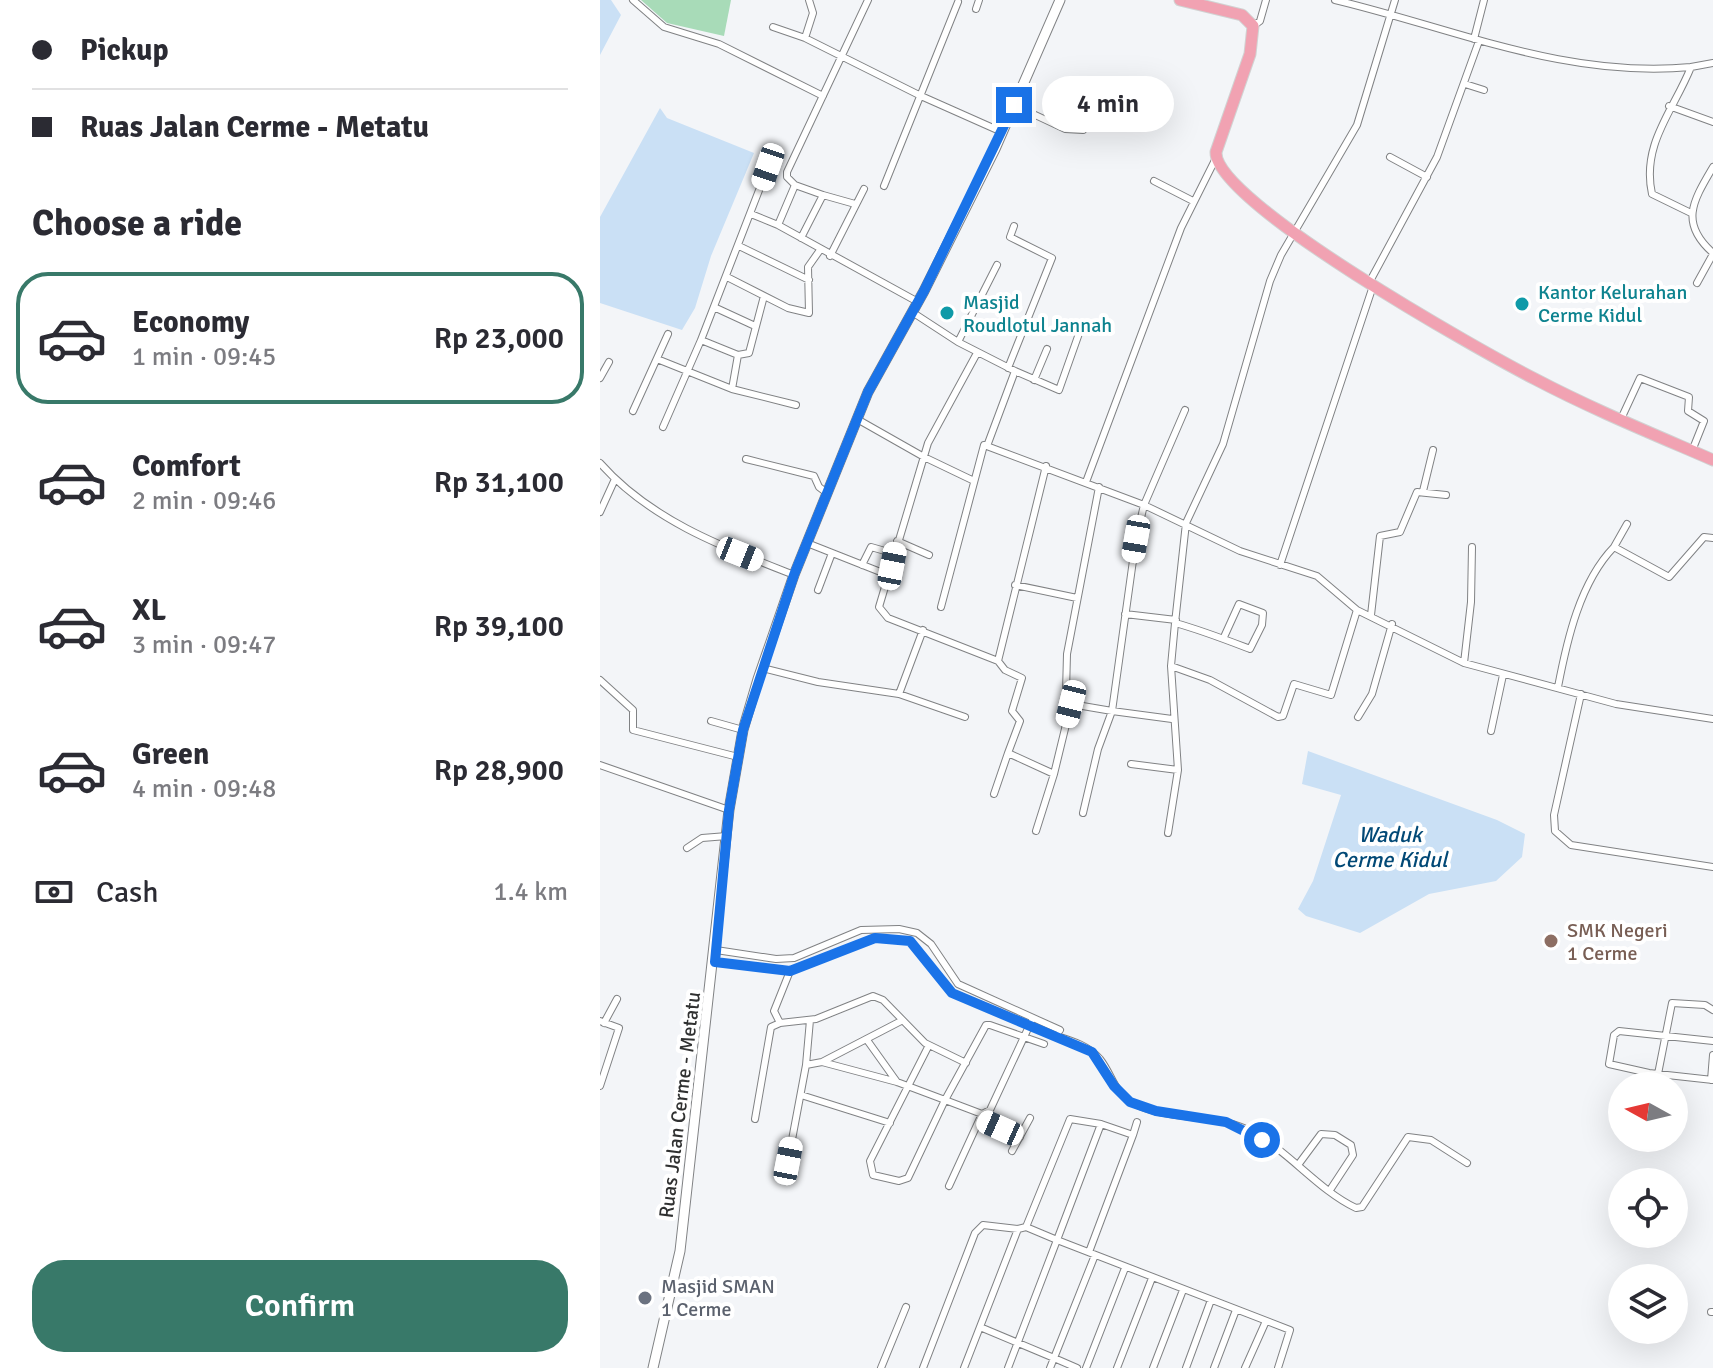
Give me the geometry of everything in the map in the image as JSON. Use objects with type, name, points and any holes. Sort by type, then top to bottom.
[{"type":"highway","points":[[1180,0],[1242,15],[1253,26],[1250,54],[1216,158],[1231,182],[1294,233],[1371,284],[1535,379],[1713,460]]},
{"type":"main road","name":"Ruas Jalan Cerme - Metatu","points":[[653,1368],[680,1251],[715,962],[729,810],[743,730],[794,575],[857,419],[1002,132],[1060,0]]},
{"type":"street","points":[[633,0],[664,27],[719,44],[823,96]]},
{"type":"street","points":[[805,38],[813,13],[809,0]]},
{"type":"street","points":[[855,204],[795,185],[787,177],[787,172],[868,0]]},
{"type":"street","points":[[976,9],[979,0]]},
{"type":"street","points":[[1253,26],[1260,21],[1266,0]]},
{"type":"street","points":[[1335,0],[1354,2],[1527,55],[1583,65],[1691,67],[1713,63]]},
{"type":"street","points":[[1168,833],[1178,770],[1172,719],[1171,666],[1186,523],[1214,469],[1266,292],[1294,233],[1357,125],[1395,0]]},
{"type":"street","points":[[1280,565],[1371,284],[1427,177],[1465,84],[1484,0]]},
{"type":"street","points":[[884,186],[958,2]]},
{"type":"street","points":[[773,27],[805,38],[841,58],[1002,132]]},
{"type":"street","points":[[1691,67],[1655,136],[1651,188],[1656,197],[1691,213]]},
{"type":"street","points":[[1465,84],[1484,90]]},
{"type":"street","points":[[1014,105],[1065,129],[1083,130]]},
{"type":"street","points":[[1669,106],[1713,122]]},
{"type":"street","points":[[1390,157],[1427,177]]},
{"type":"street","points":[[1086,482],[1193,201],[1216,158]]},
{"type":"street","points":[[663,427],[716,308],[768,167]]},
{"type":"street","points":[[1697,283],[1713,254],[1696,236],[1691,213],[1713,167]]},
{"type":"street","points":[[1154,181],[1193,201]]},
{"type":"street","points":[[778,225],[795,185]]},
{"type":"street","points":[[830,256],[864,189]]},
{"type":"street","points":[[801,238],[823,195]]},
{"type":"street","points":[[751,214],[778,225],[918,302]]},
{"type":"street","points":[[987,446],[1052,258],[1010,237],[1014,226]]},
{"type":"street","points":[[739,246],[809,280]]},
{"type":"street","points":[[727,277],[764,296],[809,313],[809,264],[820,250]]},
{"type":"street","points":[[958,342],[997,265]]},
{"type":"street","points":[[701,340],[738,355],[749,353],[764,296]]},
{"type":"street","points":[[716,308],[755,326]]},
{"type":"street","points":[[912,312],[977,353],[1059,390],[1082,325]]},
{"type":"street","points":[[633,411],[668,334]]},
{"type":"street","points":[[1034,380],[1047,349]]},
{"type":"street","points":[[977,353],[924,457],[879,607],[888,618],[998,661],[1005,670],[1022,678],[1012,711],[1020,721],[994,794]]},
{"type":"street","points":[[732,389],[738,355]]},
{"type":"street","points":[[657,359],[732,389],[796,405]]},
{"type":"street","points":[[600,378],[609,362]]},
{"type":"street","points":[[1621,419],[1640,378],[1689,397],[1688,411],[1704,421],[1692,451]]},
{"type":"street","points":[[1083,813],[1098,749],[1112,711],[1144,505],[1185,410]]},
{"type":"street","points":[[857,419],[972,480]]},
{"type":"street","points":[[941,607],[972,480],[984,445],[1144,505],[1186,523],[1217,542],[1317,576],[1357,610],[1392,624],[1464,663],[1616,704],[1713,719]]},
{"type":"street","points":[[1423,491],[1433,450]]},
{"type":"street","points":[[746,459],[814,476],[819,487],[827,493]]},
{"type":"street","points":[[600,463],[651,507],[704,537],[794,575]]},
{"type":"street","points":[[998,661],[1046,466]]},
{"type":"street","points":[[600,512],[615,479]]},
{"type":"street","points":[[1036,831],[1071,704],[1066,682],[1077,598],[1099,487]]},
{"type":"street","points":[[1371,615],[1379,537],[1400,532],[1416,494],[1423,491],[1446,495]]},
{"type":"street","points":[[1558,687],[1567,643],[1585,593],[1627,524]]},
{"type":"street","points":[[1614,547],[1669,577],[1704,537],[1713,538]]},
{"type":"street","points":[[897,541],[929,555]]},
{"type":"street","points":[[807,543],[883,573]]},
{"type":"street","points":[[862,565],[871,547],[885,551]]},
{"type":"street","points":[[1464,663],[1471,602],[1472,547]]},
{"type":"street","points":[[818,590],[832,553]]},
{"type":"street","points":[[1015,585],[1077,598]]},
{"type":"street","points":[[1125,614],[1175,622],[1252,647],[1264,615],[1239,604],[1224,637]]},
{"type":"street","points":[[1171,666],[1204,677],[1278,717],[1283,716],[1294,684],[1329,696],[1332,693],[1357,610]]},
{"type":"street","points":[[1358,717],[1372,694],[1392,624]]},
{"type":"street","points":[[899,694],[923,630]]},
{"type":"street","points":[[762,668],[800,678],[899,694],[965,717]]},
{"type":"street","points":[[1491,731],[1503,675]]},
{"type":"street","points":[[600,680],[633,710],[633,730],[738,757]]},
{"type":"street","points":[[1581,694],[1554,815],[1555,831],[1571,845],[1713,867]]},
{"type":"street","points":[[1071,704],[1172,719]]},
{"type":"street","points":[[711,721],[743,730]]},
{"type":"street","points":[[1008,753],[1054,774]]},
{"type":"street","points":[[1131,764],[1178,770]]},
{"type":"street","points":[[600,765],[729,810]]},
{"type":"street","points":[[687,848],[702,838],[727,836]]},
{"type":"street","points":[[716,950],[776,959],[794,958],[841,936],[878,928],[917,933],[931,944],[958,984],[1059,1028],[1057,1036]]},
{"type":"street","points":[[910,941],[917,933]]},
{"type":"street","points":[[841,936],[846,948]]},
{"type":"street","points":[[715,962],[790,971],[875,938],[910,941],[952,993],[1092,1052],[1114,1086],[1130,1102],[1150,1109],[1213,1119],[1248,1130],[1353,1206],[1362,1207],[1405,1141],[1412,1136],[1442,1145],[1467,1163]]},
{"type":"street","points":[[826,943],[830,955]]},
{"type":"street","points":[[780,1023],[774,1011],[790,971]]},
{"type":"street","points":[[755,1119],[771,1027],[810,1020],[873,996],[883,1000],[901,1021],[929,1045],[966,1063]]},
{"type":"street","points":[[600,1086],[619,1028],[602,1022],[617,999]]},
{"type":"street","points":[[1658,1072],[1672,1003],[1705,1005],[1713,1010]]},
{"type":"street","points":[[949,1186],[981,1117],[990,1110],[1034,1015]]},
{"type":"street","points":[[788,1161],[806,1065],[810,1020]]},
{"type":"street","points":[[806,1065],[822,1062],[901,1021]]},
{"type":"street","points":[[929,1045],[869,1166],[877,1178],[905,1180],[986,1025],[1044,1044]]},
{"type":"street","points":[[1646,1072],[1611,1066],[1614,1035],[1619,1031],[1713,1041]]},
{"type":"street","points":[[867,1040],[897,1082]]},
{"type":"street","points":[[1688,1077],[1712,1080],[1713,1055]]},
{"type":"street","points":[[822,1062],[897,1082],[945,1100],[1020,1137]]},
{"type":"street","points":[[801,1095],[890,1123]]},
{"type":"street","points":[[1012,1151],[1030,1118]]},
{"type":"street","points":[[964,1368],[1070,1119],[1101,1124],[1133,1135]]},
{"type":"street","points":[[1050,1368],[1137,1122]]},
{"type":"street","points":[[1008,1368],[1101,1124]]},
{"type":"street","points":[[1298,1165],[1321,1134],[1335,1135],[1351,1145],[1353,1155],[1330,1190]]},
{"type":"street","points":[[923,1368],[975,1233],[983,1225],[1022,1228],[1057,1240],[1291,1332],[1278,1368]]},
{"type":"street","points":[[1086,1368],[1125,1268]]},
{"type":"street","points":[[1117,1368],[1152,1278]]},
{"type":"street","points":[[1153,1368],[1183,1290]]},
{"type":"street","points":[[1186,1368],[1211,1300]]},
{"type":"street","points":[[881,1368],[906,1307]]},
{"type":"street","points":[[1214,1368],[1236,1310]]},
{"type":"street","points":[[1245,1368],[1266,1321]]},
{"type":"street","points":[[980,1327],[1077,1368]]},
{"type":"green space","points":[[641,0],[731,0],[724,36],[667,23]]},
{"type":"water","points":[[600,0],[611,0],[621,15],[600,55]]},
{"type":"water","points":[[660,108],[667,118],[754,153],[711,256],[695,308],[682,330],[600,303],[600,217]]},
{"type":"water","name":"Waduk Cerme Kidul","points":[[1308,751],[1497,820],[1525,834],[1522,857],[1496,881],[1429,894],[1360,933],[1306,916],[1298,909],[1313,881],[1341,795],[1302,784]]},
{"type":"place","name":"Kantor Kelurahan Cerme Kidul","points":[[1522,304]]},
{"type":"place","name":"Masjid Roudlotul Jannah","points":[[947,313]]},
{"type":"place","name":"SMK Negeri 1 Cerme","points":[[1551,941]]},
{"type":"place","name":"Masjid SMAN 1 Cerme","points":[[645,1298]]},
{"type":"route","points":[[1014,105],[924,291],[868,392],[794,575],[743,730],[729,810],[715,962],[776,971],[801,970],[859,942],[875,938],[910,941],[918,947],[943,984],[961,999],[1078,1043],[1092,1052],[1103,1063],[1114,1086],[1130,1102],[1156,1111],[1226,1122],[1248,1130],[1262,1140]]}]
